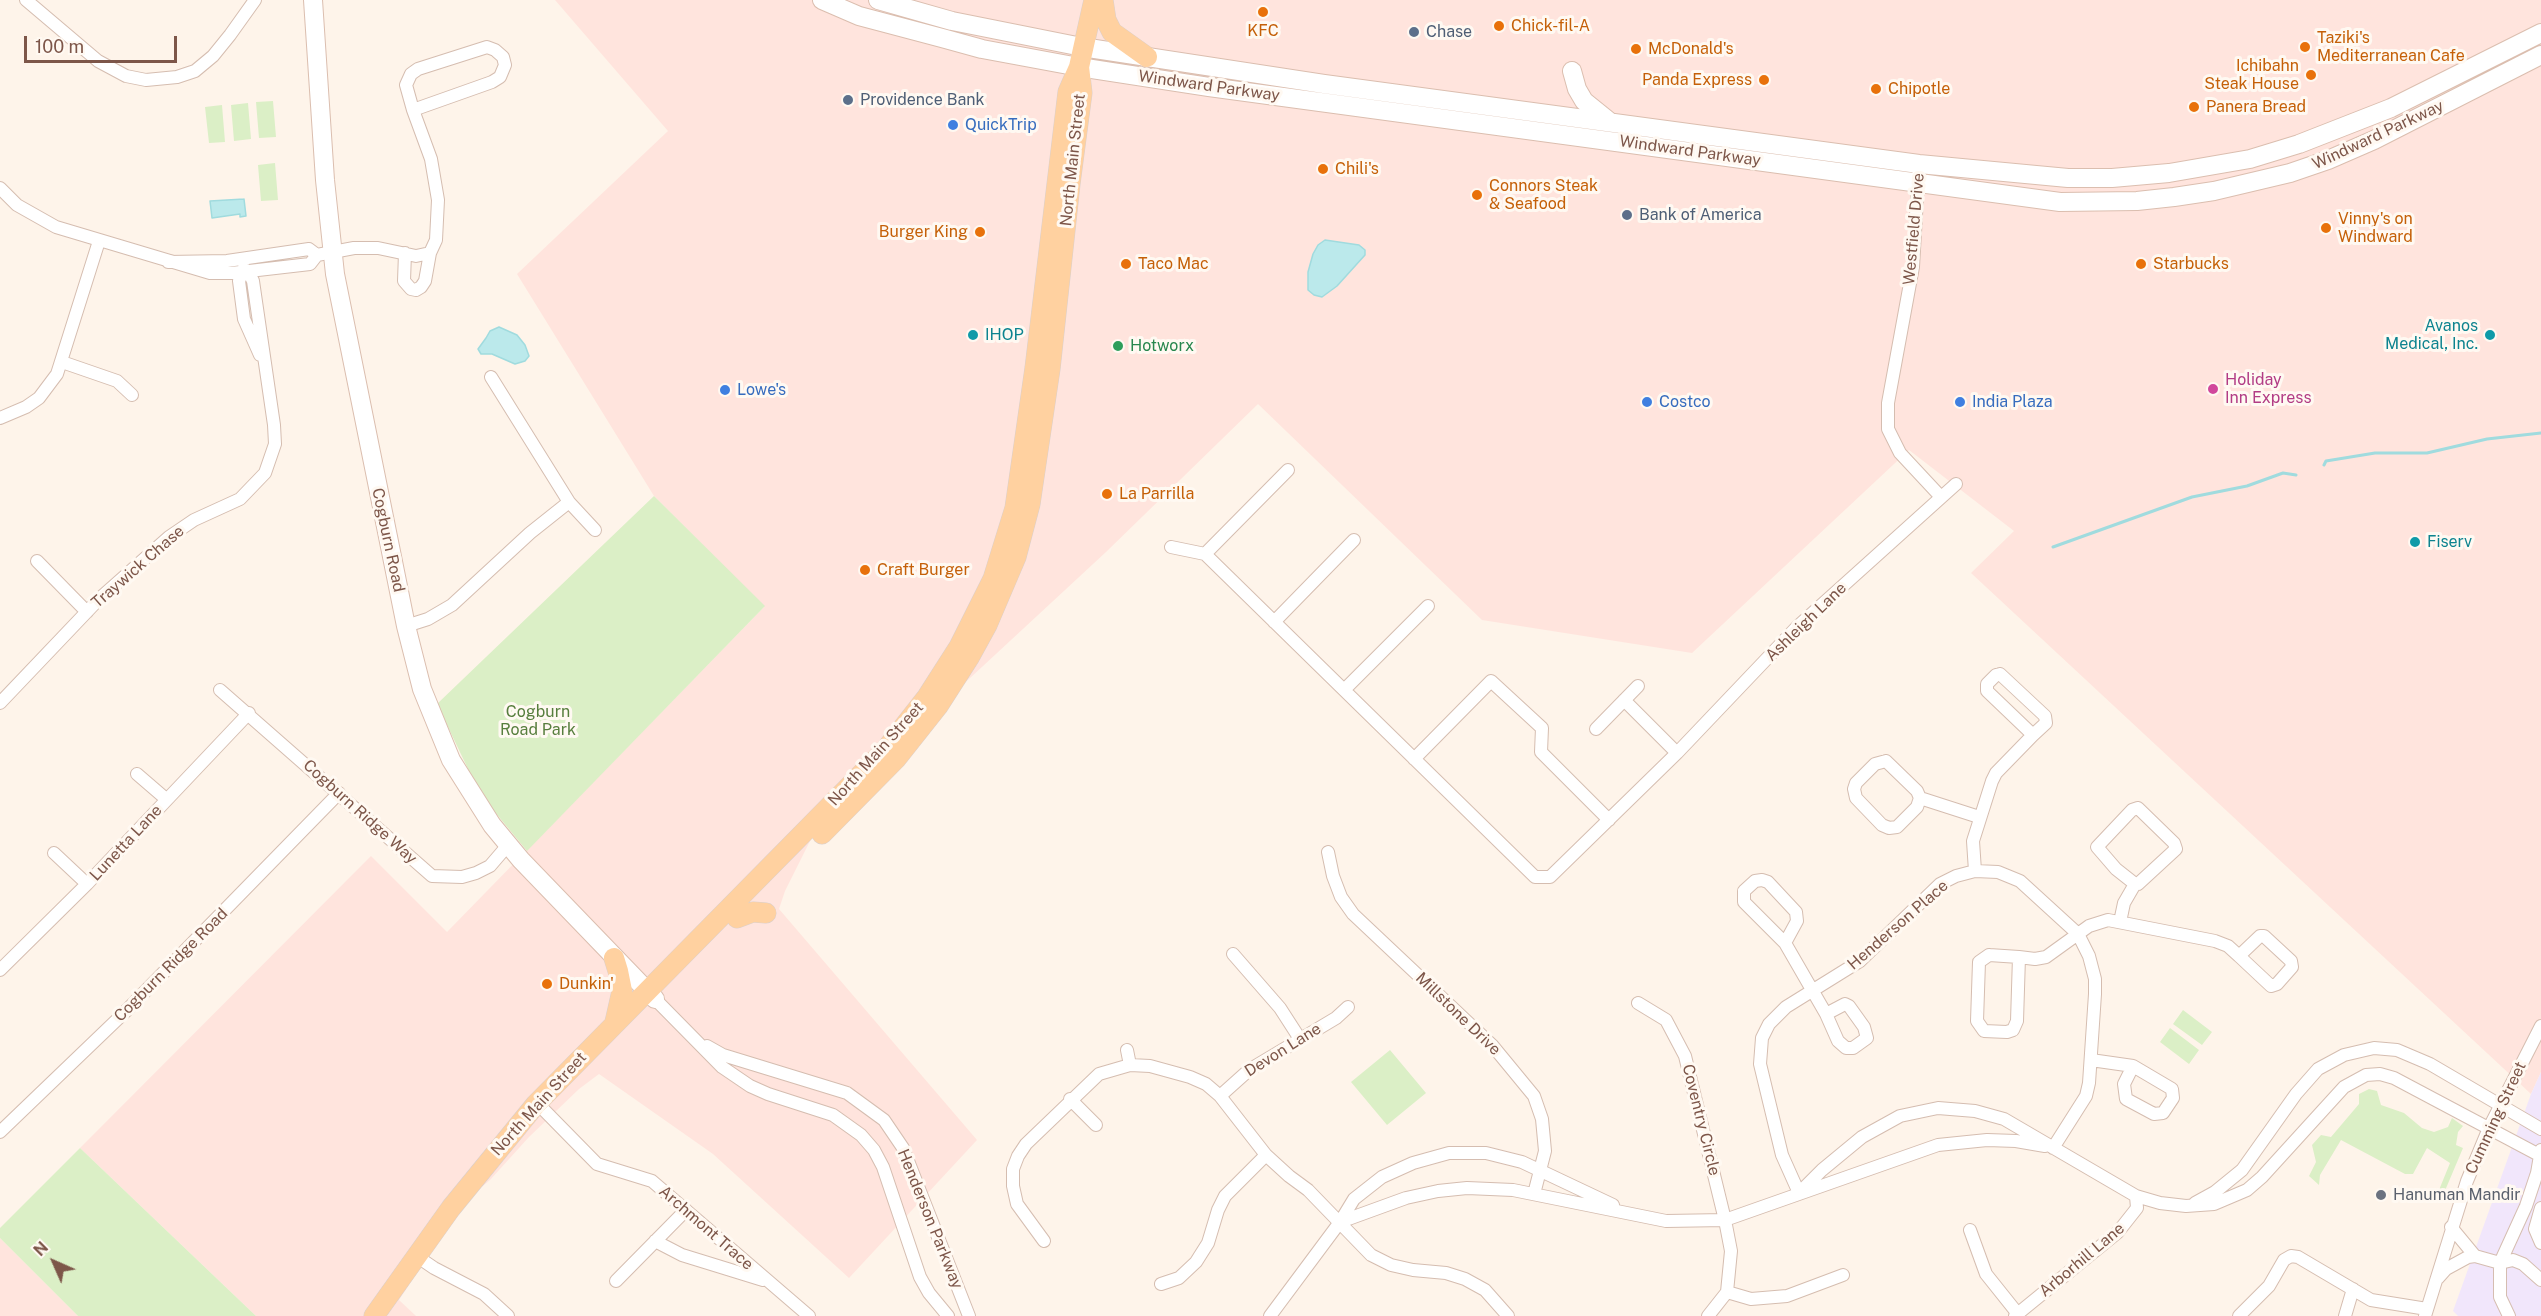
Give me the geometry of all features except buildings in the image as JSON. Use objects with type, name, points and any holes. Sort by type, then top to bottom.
[{"type":"main road","name":"Cogburn Road","points":[[313,0],[325,189],[325,253],[345,335],[406,626],[422,689],[451,760],[470,793],[508,845],[651,995]]},
{"type":"main road","name":"Windward Parkway","points":[[822,0],[859,16],[982,49],[1209,87],[1919,173],[2068,178],[2112,178],[2169,173],[2250,159],[2322,136],[2391,108],[2541,33]]},
{"type":"main road","name":"Windward Parkway","points":[[878,0],[952,21],[1082,47],[1411,97],[1614,124],[1919,173],[2060,202],[2137,201],[2214,191],[2290,173],[2374,140],[2541,55]]},
{"type":"main road","points":[[1079,67],[1094,0]]},
{"type":"main road","points":[[1103,0],[1112,32],[1147,57]]},
{"type":"main road","name":"North Main Street","points":[[374,1316],[415,1255],[488,1161],[536,1104],[615,1023],[651,995],[737,918],[878,778],[919,731],[970,656],[1006,582],[1026,521],[1036,469],[1082,93],[1079,67]]},
{"type":"main road","name":"North Main Street","points":[[488,1161],[543,1109],[867,769],[906,726],[950,662],[985,597],[1005,544],[1019,486],[1035,368],[1059,152],[1068,92],[1079,67]]},
{"type":"main road","points":[[1572,70],[1577,89],[1584,101],[1595,112],[1614,124]]},
{"type":"main road","points":[[737,918],[753,912],[766,913]]},
{"type":"main road","points":[[614,958],[622,991],[615,1023]]},
{"type":"street","points":[[26,0],[98,61],[126,76],[146,80],[177,77],[195,71],[213,56],[255,0]]},
{"type":"street","points":[[405,254],[404,281],[411,289],[416,290],[422,287],[425,281],[430,253],[436,240],[438,200],[431,159],[413,110],[406,85],[411,74],[418,69],[487,47],[503,57],[505,65],[500,77],[492,82],[413,110]]},
{"type":"street","name":"Westfield Drive","points":[[1919,173],[1913,267],[1888,403],[1888,429],[1900,453],[1941,497]]},
{"type":"street","points":[[0,188],[17,205],[56,227],[168,262],[243,265],[310,264],[325,253],[378,248],[416,256],[430,253]]},
{"type":"street","points":[[0,418],[26,407],[39,398],[54,381],[63,362],[99,241]]},
{"type":"street","name":"Traywick Chase","points":[[0,703],[87,612],[169,537],[194,520],[240,499],[266,473],[275,444],[274,425],[265,370],[244,319],[239,281],[243,265]]},
{"type":"street","points":[[63,362],[117,381],[132,395]]},
{"type":"street","points":[[491,377],[569,502],[595,530]]},
{"type":"street","points":[[1171,547],[1205,554],[1288,470]]},
{"type":"street","name":"Ashleigh Lane","points":[[1205,554],[1535,877],[1550,877],[1677,753],[1796,628],[1956,483]]},
{"type":"street","points":[[406,626],[428,619],[452,605],[530,532],[569,502]]},
{"type":"street","points":[[1274,622],[1354,540]]},
{"type":"street","points":[[38,561],[87,612]]},
{"type":"street","points":[[1344,690],[1428,606]]},
{"type":"street","points":[[1975,871],[1973,841],[1996,772],[2046,723],[2046,716],[2003,675],[1996,675],[1987,684],[1987,691],[2033,735]]},
{"type":"street","points":[[1414,759],[1491,681],[1542,728],[1541,752],[1609,820]]},
{"type":"street","points":[[1596,729],[1638,686]]},
{"type":"street","name":"Cogburn Ridge Way","points":[[220,690],[249,713],[432,876],[462,877],[476,873],[490,866],[508,845]]},
{"type":"street","points":[[1624,700],[1677,753]]},
{"type":"street","name":"Lunetta Lane","points":[[1,967],[87,884],[249,713]]},
{"type":"street","points":[[1920,798],[1917,807],[1897,826],[1889,828],[1882,825],[1857,798],[1854,789],[1875,764],[1886,761],[1917,791],[1920,798],[1979,818]]},
{"type":"street","points":[[137,774],[166,800]]},
{"type":"street","name":"Cogburn Ridge Road","points":[[0,1132],[133,1004],[339,793]]},
{"type":"street","points":[[2138,808],[2174,843],[2176,849],[2142,883],[2135,884],[2116,869],[2097,847],[2132,810],[2138,808]]},
{"type":"street","name":"Millstone Drive","points":[[1328,852],[1333,876],[1341,897],[1353,914],[1492,1045],[1534,1096],[1542,1119],[1545,1150],[1534,1194]]},
{"type":"street","points":[[54,853],[87,884]]},
{"type":"street","name":"Henderson Place","points":[[1799,1193],[1782,1155],[1760,1064],[1762,1038],[1777,1014],[1860,961],[1940,885],[1956,876],[1975,871],[1998,872],[2020,881],[2078,934],[2089,956],[2095,979],[2091,1059],[2086,1096],[2053,1148]]},
{"type":"street","points":[[1785,944],[1797,921],[1796,912],[1768,882],[1755,881],[1744,891],[1744,902],[1785,944],[1826,1014]]},
{"type":"street","points":[[2120,922],[2124,903],[2135,884]]},
{"type":"street","points":[[2019,957],[2016,1026],[2007,1032],[1984,1030],[1977,1021],[1979,962],[1989,955],[2019,957],[2035,959],[2046,957],[2097,922],[2120,922],[2215,941],[2228,946],[2239,956]]},
{"type":"street","points":[[1233,954],[1280,1008],[1300,1040]]},
{"type":"street","name":"Henderson Parkway","points":[[651,995],[722,1067],[750,1086],[833,1115],[861,1135],[874,1150],[883,1167],[920,1277],[929,1293],[948,1316]]},
{"type":"street","name":"Coventry Circle","points":[[1638,1004],[1666,1020],[1685,1056],[1731,1251],[1727,1292]]},
{"type":"street","name":"Devon Lane","points":[[1220,1096],[1249,1070],[1336,1018],[1348,1007]]},
{"type":"street","name":"Cumming Street","points":[[2426,1312],[2467,1181],[2489,1128],[2541,1026]]},
{"type":"street","name":"Henderson Parkway","points":[[692,1039],[723,1055],[847,1093],[884,1120],[903,1148],[969,1316]]},
{"type":"street","points":[[2186,1206],[2215,1192],[2242,1170],[2296,1094],[2318,1069],[2344,1055],[2374,1048],[2397,1050],[2430,1065],[2541,1129]]},
{"type":"street","points":[[1128,1050],[1130,1065]]},
{"type":"street","points":[[2091,1059],[2133,1066],[2172,1089],[2173,1098],[2163,1113],[2154,1114],[2126,1099],[2124,1084],[2133,1066]]},
{"type":"street","points":[[1044,1241],[1017,1204],[1012,1186],[1013,1169],[1026,1144],[1099,1074],[1130,1065],[1150,1066],[1206,1084],[1220,1096],[1266,1155],[1308,1190],[1371,1254],[1391,1265],[1446,1273],[1465,1279],[1485,1290],[1508,1316]]},
{"type":"street","points":[[1799,1193],[1822,1170],[1862,1137],[1900,1116],[1938,1108],[1975,1111],[2004,1119],[2136,1196],[2160,1203],[2186,1206],[2214,1204],[2247,1190],[2262,1177],[2344,1087],[2366,1075],[2380,1074],[2394,1078],[2540,1153],[2537,1173],[2526,1206],[2500,1263],[2500,1297],[2509,1316]]},
{"type":"street","points":[[1071,1100],[1096,1125]]},
{"type":"street","name":"Archmont Trace","points":[[543,1109],[597,1164],[652,1181],[809,1316]]},
{"type":"street","points":[[1340,1222],[1406,1198],[1438,1191],[1492,1188],[1534,1194],[1666,1221],[1725,1220],[1743,1216],[1799,1193],[1938,1145],[1987,1140],[2016,1141],[2053,1148]]},
{"type":"street","points":[[1270,1316],[1340,1222],[1354,1199],[1382,1177],[1413,1163],[1449,1153],[1486,1153],[1522,1162],[1628,1212]]},
{"type":"street","points":[[1161,1284],[1179,1278],[1196,1262],[1208,1244],[1218,1210],[1225,1196],[1234,1184],[1266,1155]]},
{"type":"street","name":"Arborhill Lane","points":[[2016,1315],[2118,1232],[2137,1208],[2136,1196]]},
{"type":"street","points":[[2541,1208],[2535,1229],[2541,1243]]},
{"type":"street","points":[[616,1281],[686,1210]]},
{"type":"street","points":[[2451,1227],[2475,1256]]},
{"type":"street","points":[[1970,1230],[1986,1274],[2016,1315]]},
{"type":"street","points":[[655,1241],[682,1255],[770,1282]]},
{"type":"street","points":[[415,1255],[434,1268],[484,1294],[508,1316]]},
{"type":"street","points":[[2239,1316],[2269,1286],[2284,1260],[2291,1256],[2298,1257],[2372,1300],[2426,1312]]},
{"type":"street","points":[[2436,1281],[2446,1269],[2468,1257],[2475,1256],[2500,1263],[2513,1260],[2523,1264],[2541,1280]]},
{"type":"street","points":[[1707,1316],[1727,1292],[1751,1299],[1787,1296],[1843,1275]]},
{"type":"street","points":[[2345,1316],[2353,1289]]},
{"type":"shaded area","points":[[555,0],[2541,0],[2541,1072],[2531,1094],[1971,573],[2014,531],[1909,450],[1692,653],[1482,620],[1258,404],[1106,552],[901,742],[812,837],[785,891],[779,909],[977,1140],[849,1278],[713,1154],[599,1074],[579,1089],[529,1137],[490,1180],[463,1203],[399,1300],[416,1316],[256,1316],[80,1148],[371,856],[447,932],[764,607],[654,496],[517,274],[668,131]]},
{"type":"shaded area","points":[[2541,1072],[2541,1316],[2458,1316],[2453,1311]]},
{"type":"shaded area","points":[[0,1238],[78,1316],[0,1316]]},
{"type":"green space","points":[[273,101],[276,137],[259,138],[256,102]]},
{"type":"green space","points":[[248,103],[251,139],[234,141],[231,105]]},
{"type":"green space","points":[[222,105],[225,142],[209,143],[205,107]]},
{"type":"green space","points":[[275,163],[278,200],[261,201],[258,165]]},
{"type":"green space","name":"Cogburn Road Park","points":[[654,496],[765,606],[527,851],[480,794],[437,704]]},
{"type":"green space","points":[[2183,1010],[2212,1032],[2202,1045],[2173,1024]]},
{"type":"green space","points":[[2170,1028],[2199,1050],[2189,1064],[2160,1042]]},
{"type":"green space","points":[[1390,1050],[1426,1093],[1387,1125],[1351,1082]]},
{"type":"green space","points":[[2369,1089],[2377,1091],[2381,1105],[2404,1113],[2422,1128],[2434,1132],[2448,1127],[2452,1118],[2463,1126],[2458,1132],[2456,1145],[2463,1148],[2444,1193],[2439,1190],[2450,1163],[2427,1148],[2413,1174],[2405,1174],[2341,1140],[2320,1175],[2319,1185],[2309,1176],[2316,1162],[2312,1145],[2321,1135],[2331,1137],[2359,1104],[2359,1094]]},
{"type":"green space","points":[[80,1148],[256,1316],[78,1316],[0,1238],[0,1228]]},
{"type":"water","points":[[244,199],[246,216],[240,217],[240,214],[212,218],[210,201]]},
{"type":"water","points":[[1325,240],[1359,245],[1365,250],[1365,255],[1337,286],[1322,297],[1308,290],[1308,272],[1313,254],[1318,245]]},
{"type":"water","points":[[499,327],[517,335],[525,345],[529,356],[525,361],[515,364],[492,354],[481,354],[478,349],[490,331]]},
{"type":"waterway","points":[[2324,465],[2326,461],[2375,453],[2427,453],[2487,439],[2541,433]]},
{"type":"waterway","points":[[2053,547],[2192,497],[2247,486],[2283,473],[2296,475]]},
{"type":"place","name":"KFC","points":[[1263,12]]},
{"type":"place","name":"Chick-fil-A","points":[[1499,26]]},
{"type":"place","name":"Chase","points":[[1414,32]]},
{"type":"place","name":"Taziki's Mediterranean Cafe","points":[[2305,47]]},
{"type":"place","name":"McDonald's","points":[[1636,49]]},
{"type":"place","name":"Ichibahn Steak House","points":[[2311,75]]},
{"type":"place","name":"Panda Express","points":[[1764,80]]},
{"type":"place","name":"Chipotle","points":[[1876,89]]},
{"type":"place","name":"Providence Bank","points":[[848,100]]},
{"type":"place","name":"Panera Bread","points":[[2194,107]]},
{"type":"place","name":"QuickTrip","points":[[953,125]]},
{"type":"place","name":"Chili's","points":[[1323,169]]},
{"type":"place","name":"Connors Steak & Seafood","points":[[1477,195]]},
{"type":"place","name":"Bank of America","points":[[1627,215]]},
{"type":"place","name":"Vinny's on Windward","points":[[2326,228]]},
{"type":"place","name":"Burger King","points":[[980,232]]},
{"type":"place","name":"Taco Mac","points":[[1126,264]]},
{"type":"place","name":"Starbucks","points":[[2141,264]]},
{"type":"place","name":"IHOP","points":[[973,335]]},
{"type":"place","name":"Avanos Medical, Inc.","points":[[2490,335]]},
{"type":"place","name":"Hotworx","points":[[1118,346]]},
{"type":"place","name":"Holiday Inn Express","points":[[2213,389]]},
{"type":"place","name":"Lowe's","points":[[725,390]]},
{"type":"place","name":"Costco","points":[[1647,402]]},
{"type":"place","name":"India Plaza","points":[[1960,402]]},
{"type":"place","name":"La Parrilla","points":[[1107,494]]},
{"type":"place","name":"Fiserv","points":[[2415,542]]},
{"type":"place","name":"Craft Burger","points":[[865,570]]},
{"type":"place","name":"Dunkin'","points":[[547,984]]},
{"type":"place","name":"Hanuman Mandir","points":[[2381,1195]]}]
